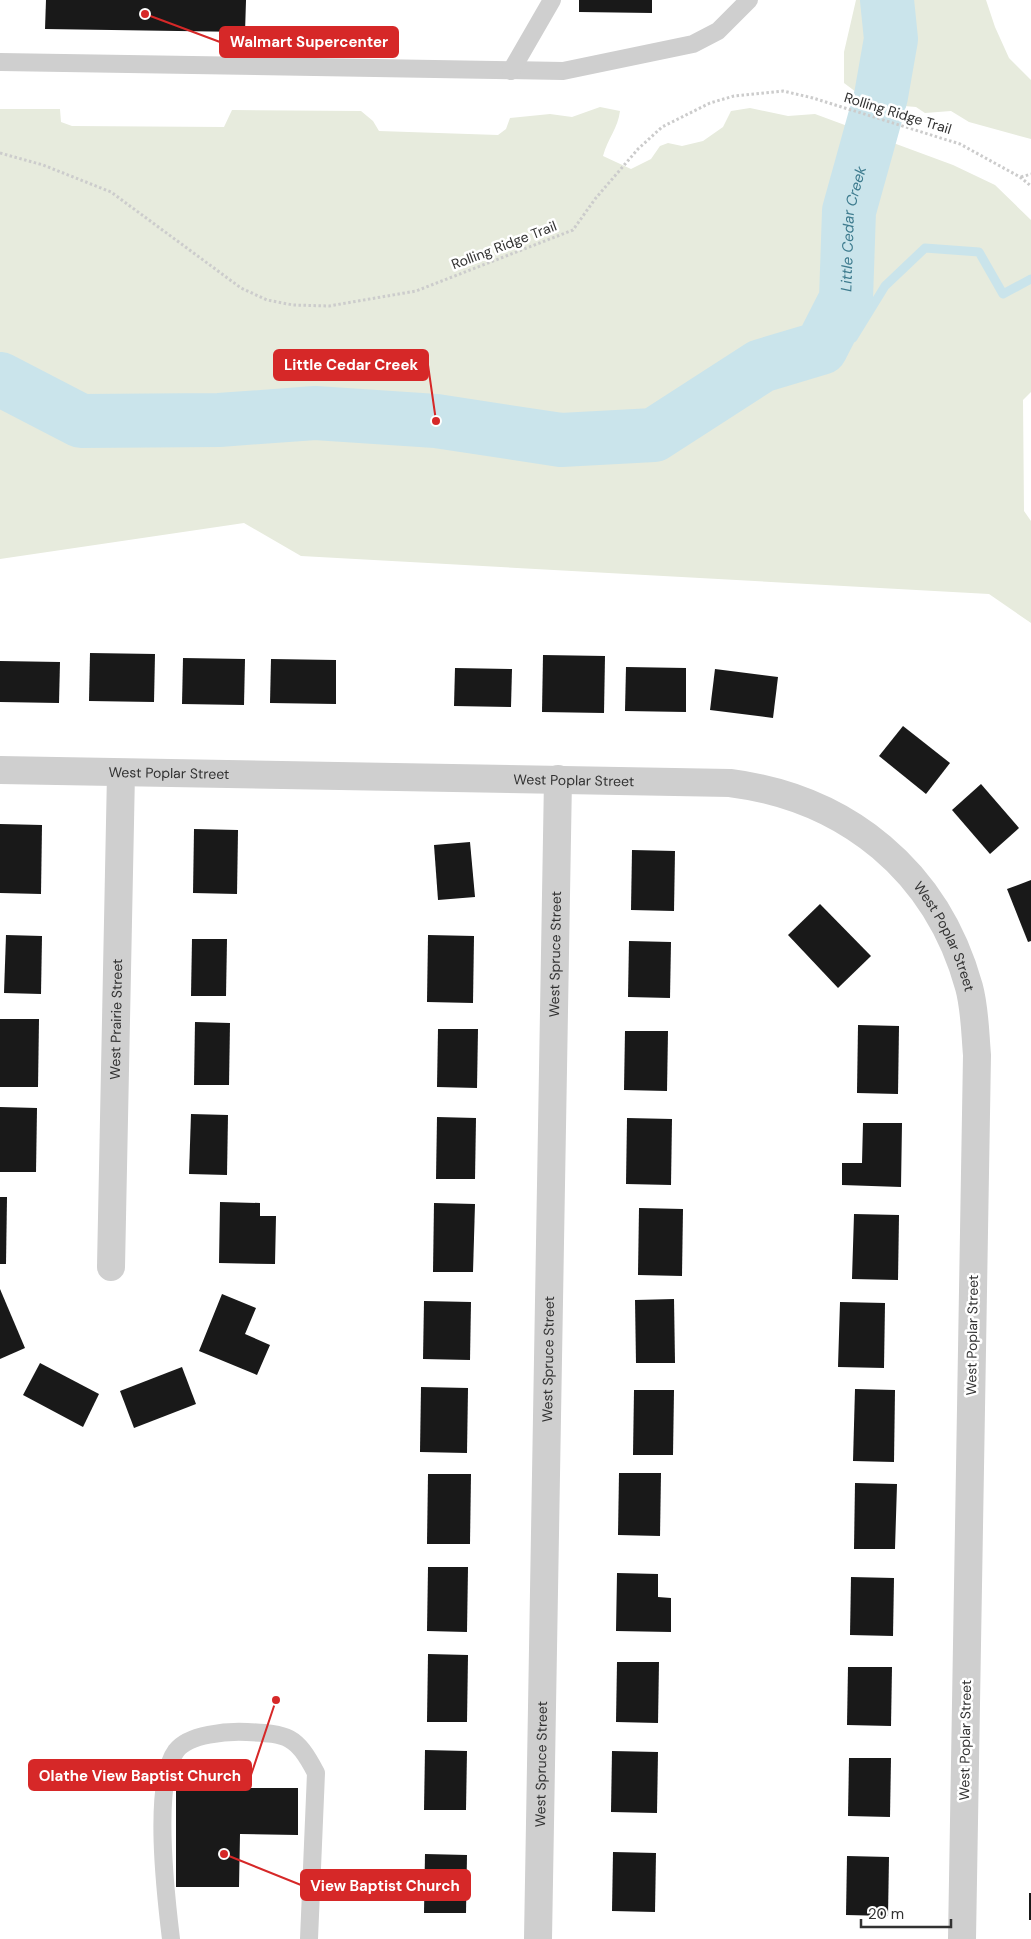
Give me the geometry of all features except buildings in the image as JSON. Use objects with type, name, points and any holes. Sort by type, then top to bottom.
[{"type":"street","name":"West Poplar Street","points":[[0,770],[558,779],[730,783],[764,787],[812,803],[856,827],[879,844],[918,884],[948,932],[968,986],[974,1016],[977,1055],[962,1939]]},
{"type":"street","name":"West Prairie Street","points":[[111,1268],[121,772]]},
{"type":"street","name":"West Spruce Street","points":[[538,1939],[558,779]]},
{"type":"lane","points":[[0,62],[563,71],[693,44],[718,31],[749,0]]},
{"type":"lane","points":[[511,71],[549,3]]},
{"type":"lane","points":[[170,1939],[162,1861],[165,1779],[176,1750],[195,1738],[232,1732],[273,1734],[291,1738],[305,1752],[316,1773],[309,1939]]},
{"type":"path","name":"Rolling Ridge Trail","points":[[0,153],[43,165],[111,192],[241,288],[267,300],[293,305],[328,306],[416,291],[573,230],[595,199],[638,149],[662,127],[710,103],[734,96],[783,91],[813,98],[960,144],[1020,177],[1031,186]]},
{"type":"path","points":[[1020,177],[1031,174]]},
{"type":"shaded area","points":[[856,0],[986,0],[995,27],[1009,58],[1031,80],[1031,139],[969,122],[951,111],[925,113],[916,107],[904,106],[890,98],[856,92],[844,83],[844,52]]},
{"type":"shaded area","points":[[600,107],[620,111],[603,156],[631,169],[651,159],[660,146],[668,143],[682,146],[703,141],[723,127],[731,111],[750,108],[788,116],[815,114],[953,165],[995,185],[1031,220],[1031,392],[1023,400],[1024,511],[1031,521],[1031,623],[989,594],[301,556],[244,523],[0,559],[0,109],[60,109],[61,122],[72,126],[224,127],[232,110],[361,111],[373,121],[379,131],[498,135],[506,129],[510,118],[550,114],[572,117]]},
{"type":"waterway","name":"Little Cedar Creek","points":[[0,379],[81,421],[219,420],[315,413],[436,421],[561,440],[654,435],[761,366],[821,348],[846,299],[849,211],[881,96],[891,39],[887,0]]},
{"type":"waterway","points":[[821,348],[853,338],[885,286],[925,248],[979,252],[1003,294],[1031,279]]},
{"type":"place","name":"Walmart Supercenter","points":[[145,14]]},
{"type":"place","name":"Little Cedar Creek","points":[[436,421]]},
{"type":"place","name":"Olathe View Baptist Church","points":[[276,1700]]},
{"type":"place","name":"View Baptist Church","points":[[224,1854]]}]
